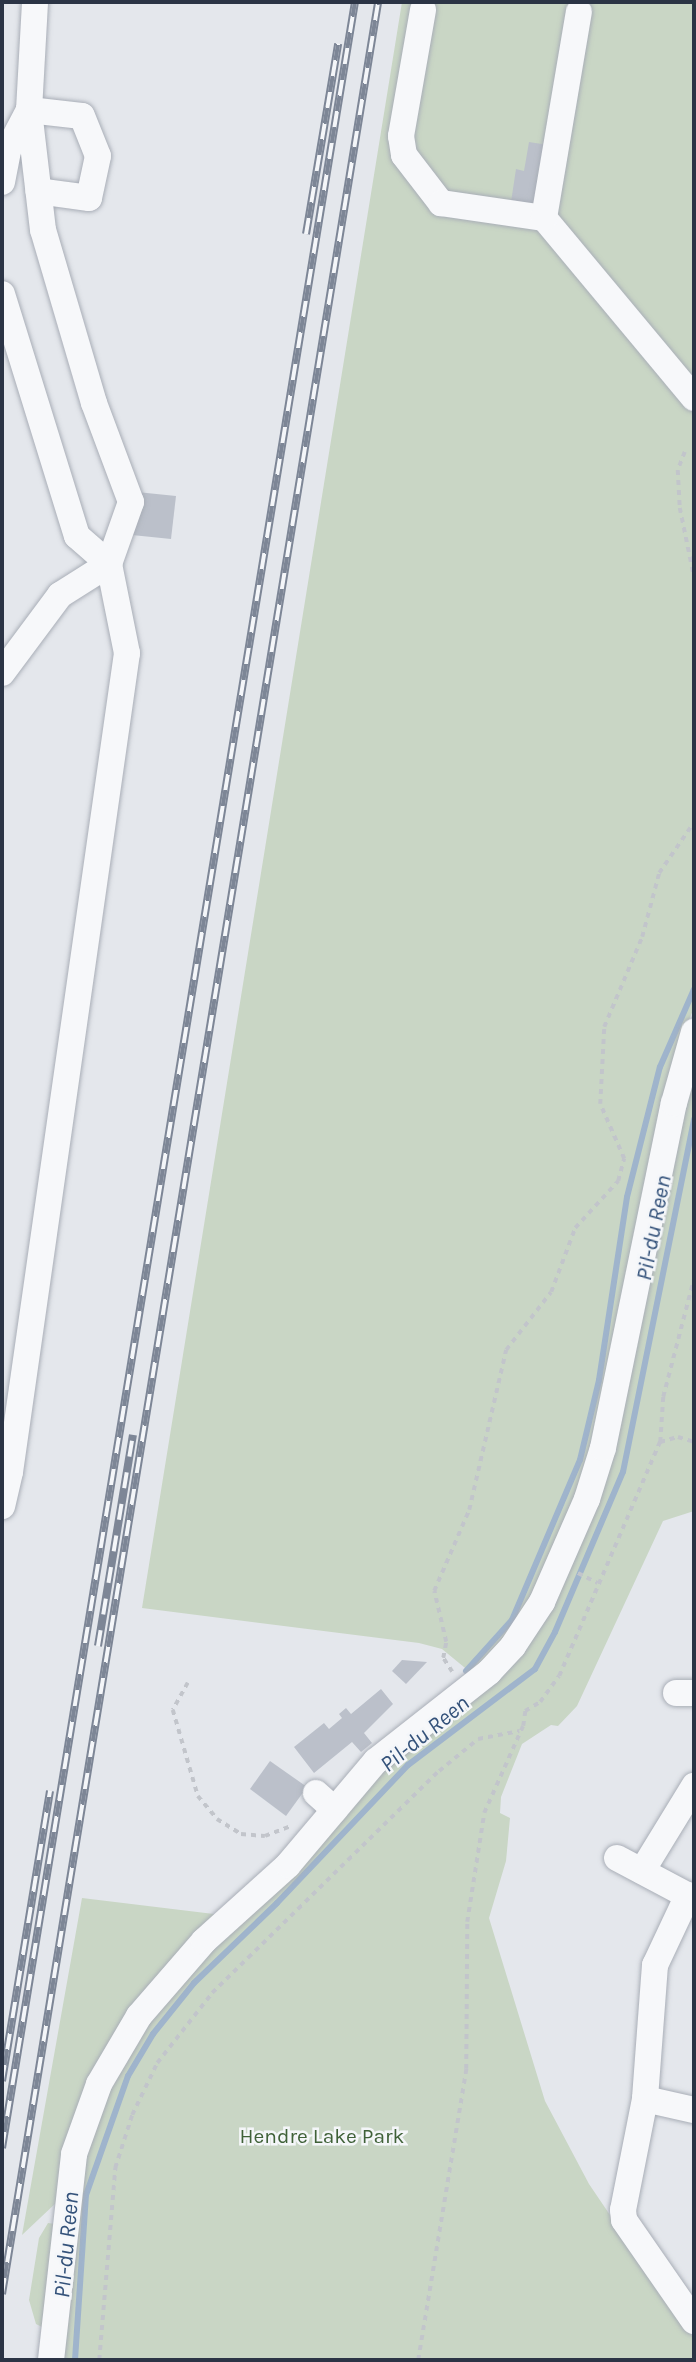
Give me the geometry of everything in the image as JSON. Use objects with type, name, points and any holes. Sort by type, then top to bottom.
[{"type":"street","points":[[2,1506],[14,1444],[127,653],[109,564],[131,502],[94,403],[43,230],[29,110],[35,2]]},
{"type":"street","points":[[423,10],[401,136],[404,155],[441,203],[544,218],[694,398]]},
{"type":"street","points":[[544,218],[579,12]]},
{"type":"street","points":[[2,182],[8,149],[29,110]]},
{"type":"street","points":[[29,110],[82,116],[98,156],[89,198],[38,191]]},
{"type":"street","points":[[2,294],[77,536],[109,564]]},
{"type":"street","points":[[2,673],[60,595],[109,564]]},
{"type":"street","points":[[51,2360],[74,2154],[99,2084],[139,2016],[164,1985],[227,1919],[288,1865],[325,1802],[469,1687],[527,1627],[559,1566],[587,1499],[625,1353],[674,1103],[694,1032]]},
{"type":"street","points":[[642,1871],[694,1786]]},
{"type":"street","points":[[617,1858],[691,1897],[655,1965],[645,2099],[624,2220],[694,2321]]},
{"type":"street","points":[[645,2099],[694,2110]]},
{"type":"path","points":[[685,452],[678,470],[680,508],[694,576]]},
{"type":"path","points":[[469,1687],[449,1670],[443,1658],[446,1642],[434,1591],[469,1510],[506,1350],[551,1292],[575,1228],[618,1181],[624,1159],[600,1104],[604,1027],[642,937],[659,873],[694,822]]},
{"type":"path","points":[[418,2360],[466,2069],[468,2040],[464,1991],[470,1895],[484,1813],[520,1731],[525,1711],[540,1702],[559,1676],[660,1443],[663,1397],[694,1278]]},
{"type":"path","points":[[660,1443],[678,1437],[694,1442]]},
{"type":"path","points":[[591,1579],[598,1583]]},
{"type":"path","points":[[188,1683],[173,1710],[198,1796],[217,1819],[241,1834],[265,1836],[295,1824]]},
{"type":"path","points":[[99,2360],[115,2168],[132,2115],[157,2063],[212,1993],[439,1770],[478,1739],[520,1731]]},
{"type":"green space","points":[[402,2],[694,2],[694,1008],[678,1046],[583,1489],[522,1621],[470,1672],[442,1649],[419,1643],[142,1608]]},
{"type":"green space","name":"Hendre Lake Park","points":[[694,1047],[694,1511],[663,1521],[577,1706],[558,1726],[551,1725],[522,1744],[501,1797],[500,1813],[510,1818],[506,1861],[489,1918],[545,2101],[589,2184],[694,2339],[694,2360],[42,2360],[46,2329],[36,2324],[29,2300],[39,2238],[48,2223],[56,2224],[57,2202],[22,2235],[82,1898],[222,1915],[362,1785],[487,1680],[572,1547]]},
{"type":"building","points":[[529,142],[548,145],[538,207],[511,202],[516,169],[524,171]]},
{"type":"building","points":[[137,492],[176,496],[171,539],[132,535]]},
{"type":"building","points":[[402,1660],[427,1662],[406,1684],[392,1671]]},
{"type":"building","points":[[381,1689],[393,1704],[364,1733],[372,1743],[361,1752],[352,1742],[314,1773],[294,1747],[324,1723],[329,1729],[342,1718],[339,1714],[346,1708],[351,1714]]},
{"type":"building","points":[[270,1761],[307,1787],[286,1816],[250,1789]]},
{"type":"waterway","points":[[466,1671],[512,1620],[580,1460],[599,1380],[627,1197],[660,1067],[694,989]]},
{"type":"waterway","name":"Pil-du Reen","points":[[75,2360],[86,2195],[128,2076],[153,2034],[194,1983],[277,1903],[408,1765],[535,1669],[555,1632],[623,1472],[694,1119]]},
{"type":"railway","points":[[2,2148],[355,2]]},
{"type":"railway","points":[[2,2294],[378,2]]},
{"type":"railway","points":[[306,234],[338,44]]},
{"type":"railway","points":[[98,1646],[133,1435]]},
{"type":"railway","points":[[2,2081],[50,1791]]}]
